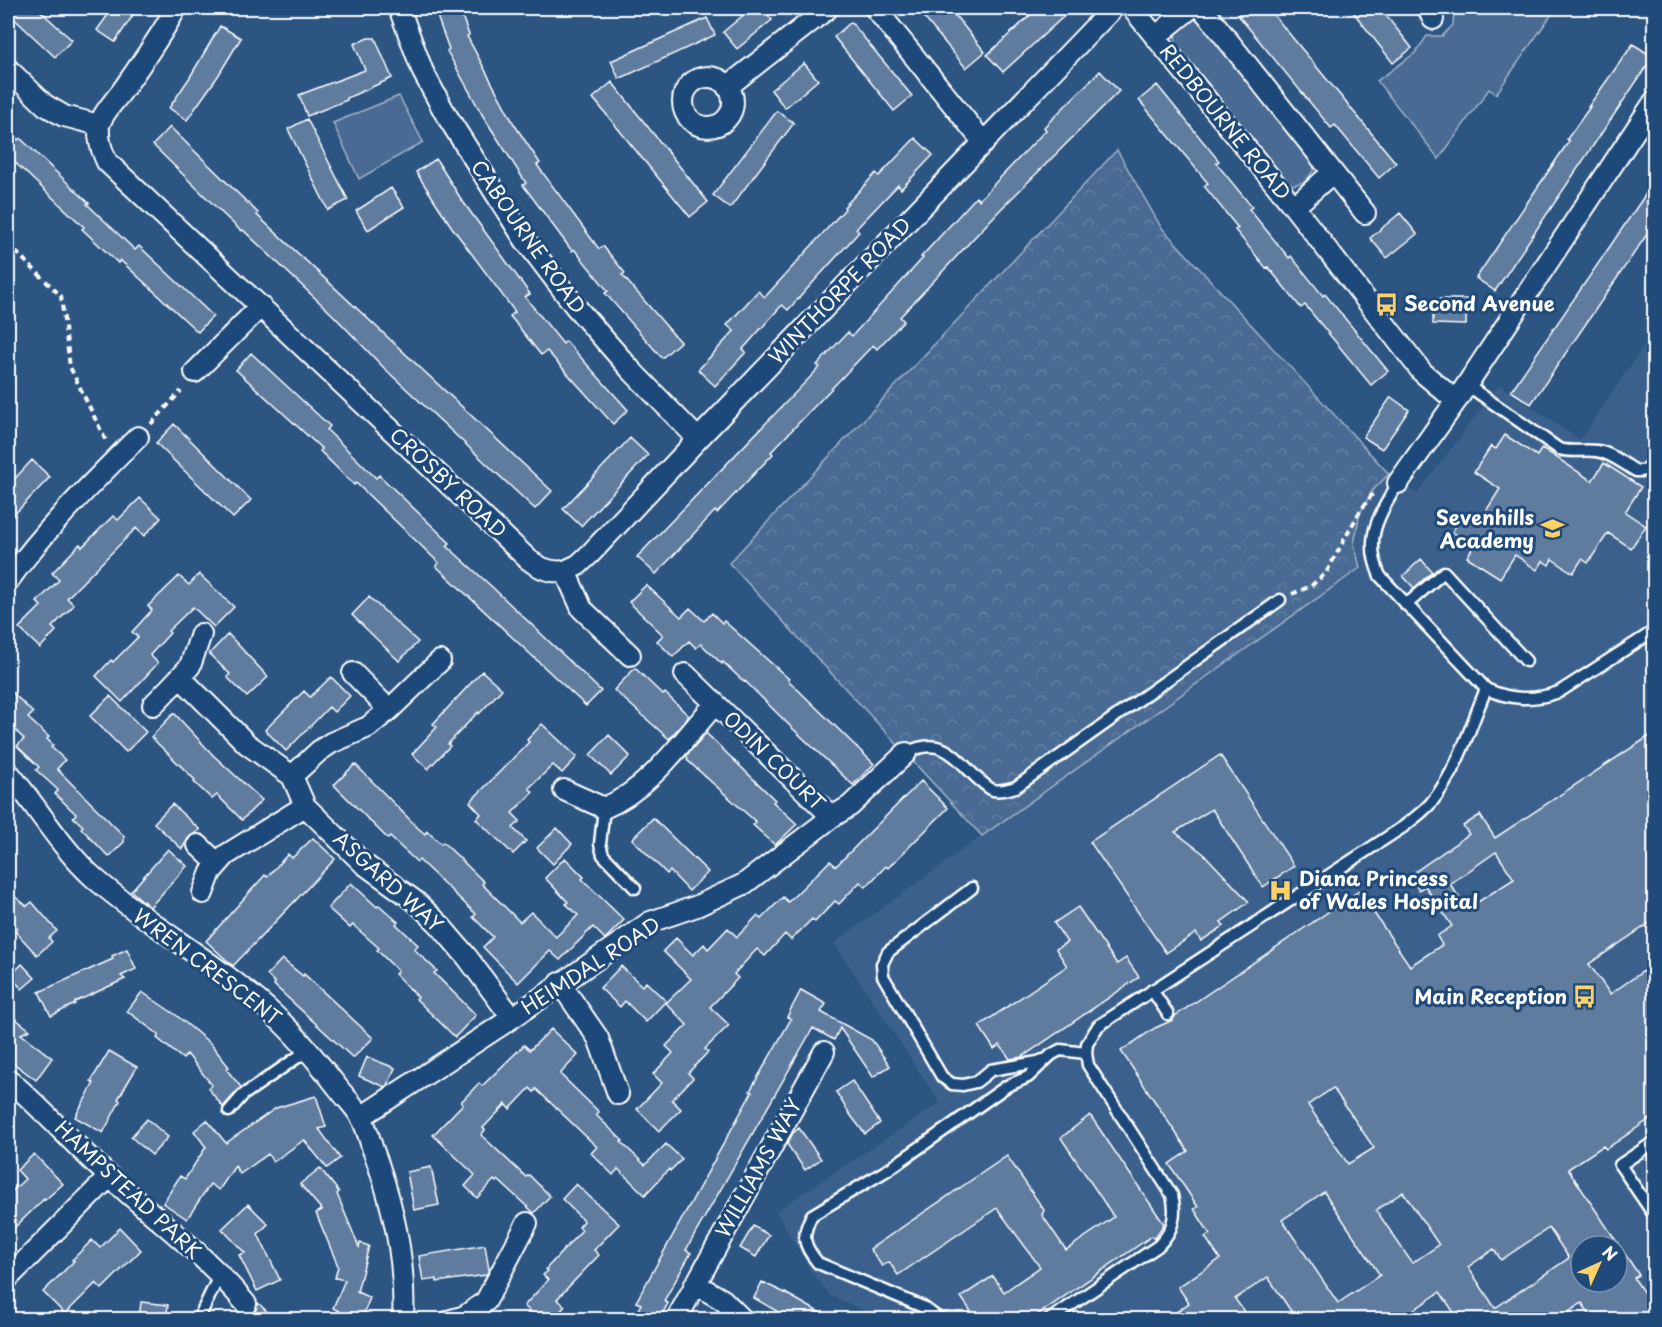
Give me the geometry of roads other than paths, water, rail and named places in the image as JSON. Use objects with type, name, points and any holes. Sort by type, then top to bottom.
[{"type":"street","points":[[8,69],[45,105],[64,116],[99,125],[106,110],[121,93],[176,8]]},
{"type":"street","name":"CABOURNE ROAD","points":[[399,8],[423,72],[445,113],[525,240],[574,306],[630,369],[698,439]]},
{"type":"street","points":[[727,87],[828,8]]},
{"type":"street","points":[[874,8],[984,143]]},
{"type":"street","name":"WINTHORPE ROAD","points":[[564,571],[578,565],[590,554],[1113,8]]},
{"type":"street","name":"REDBOURNE ROAD","points":[[1132,8],[1294,207],[1422,372],[1461,393]]},
{"type":"street","name":"REDBOURNE ROAD","points":[[1155,37],[1191,8]]},
{"type":"street","points":[[1202,8],[1365,213]]},
{"type":"street","points":[[1398,483],[1461,393],[1654,102]]},
{"type":"street","name":"CROSBY ROAD","points":[[99,125],[98,138],[107,162],[530,561],[547,570],[564,571]]},
{"type":"street","name":"REDBOURNE ROAD","points":[[1294,207],[1332,173]]},
{"type":"street","points":[[195,372],[261,306]]},
{"type":"street","points":[[11,569],[138,437]]},
{"type":"street","points":[[564,571],[582,609],[630,655]]},
{"type":"street","points":[[153,705],[190,666],[201,634]]},
{"type":"street","points":[[180,678],[247,744],[292,776],[331,743],[368,727],[440,661]]},
{"type":"street","points":[[353,673],[389,710]]},
{"type":"street","name":"ODIN COURT","points":[[685,674],[832,817]]},
{"type":"street","name":"ODIN COURT","points":[[604,808],[622,801],[647,782],[715,704]]},
{"type":"street","name":"HEIMDAL ROAD","points":[[361,1117],[512,1018],[650,922],[697,906],[744,884],[832,817],[850,806],[906,753]]},
{"type":"street","name":"WREN CRESCENT","points":[[8,772],[49,829],[92,875],[134,911],[272,1013],[308,1050],[361,1117],[379,1165],[392,1211],[402,1265],[404,1320]]},
{"type":"street","name":"ASGARD WAY","points":[[292,776],[305,806],[364,864],[415,902],[438,923],[467,957],[512,1018]]},
{"type":"street","points":[[564,790],[604,808]]},
{"type":"street","points":[[203,892],[217,863],[243,843],[305,806]]},
{"type":"street","points":[[198,845],[217,863]]},
{"type":"street","points":[[560,984],[598,1038],[618,1094]]},
{"type":"street","name":"WILLIAMS WAY","points":[[676,1320],[824,1052]]},
{"type":"street","name":"HAMPSTEAD PARK","points":[[8,1079],[39,1106],[109,1177],[220,1274],[246,1304]]},
{"type":"street","points":[[8,1278],[109,1177]]},
{"type":"street","points":[[452,1320],[465,1316],[486,1301],[527,1223]]},
{"type":"street","points":[[695,1284],[723,1300],[742,1320]]},
{"type":"lane","points":[[1461,393],[1559,449],[1569,452],[1596,450],[1604,452],[1636,471],[1642,472],[1654,460]]},
{"type":"lane","points":[[1398,483],[1373,531],[1372,551],[1380,576],[1486,689],[1502,696],[1519,699],[1547,696],[1559,692],[1654,631]]},
{"type":"lane","points":[[1406,605],[1444,572],[1527,661]]},
{"type":"lane","points":[[906,753],[922,745],[938,746],[952,754],[992,790],[1016,787],[1280,600]]},
{"type":"lane","points":[[1049,1320],[1158,1246],[1171,1228],[1174,1218],[1172,1195],[1088,1065],[1086,1053],[1090,1037],[1098,1026],[1419,815],[1431,803],[1449,776],[1486,689]]},
{"type":"lane","points":[[604,808],[600,844],[603,855],[634,888]]},
{"type":"lane","points":[[972,888],[888,952],[882,964],[883,976],[942,1077],[952,1084],[963,1086],[976,1082],[991,1070],[1038,1062],[1060,1050],[1086,1053]]},
{"type":"lane","points":[[1152,990],[1168,1014]]},
{"type":"lane","points":[[229,1111],[243,1095],[308,1050]]},
{"type":"lane","points":[[941,1320],[923,1307],[818,1263],[807,1250],[804,1238],[806,1227],[812,1215],[889,1169],[1007,1086],[1028,1077],[1051,1055]]},
{"type":"lane","points":[[1654,1142],[1620,1165],[1654,1215]]},
{"type":"lane","points":[[198,1320],[220,1274]]},
{"type":"place","name":"Second Avenue","points":[[1386,304]]},
{"type":"place","name":"Sevenhills Academy","points":[[1552,529]]},
{"type":"place","name":"Diana Princess of Wales Hospital","points":[[1281,890]]},
{"type":"place","name":"Main Reception","points":[[1585,997]]}]
